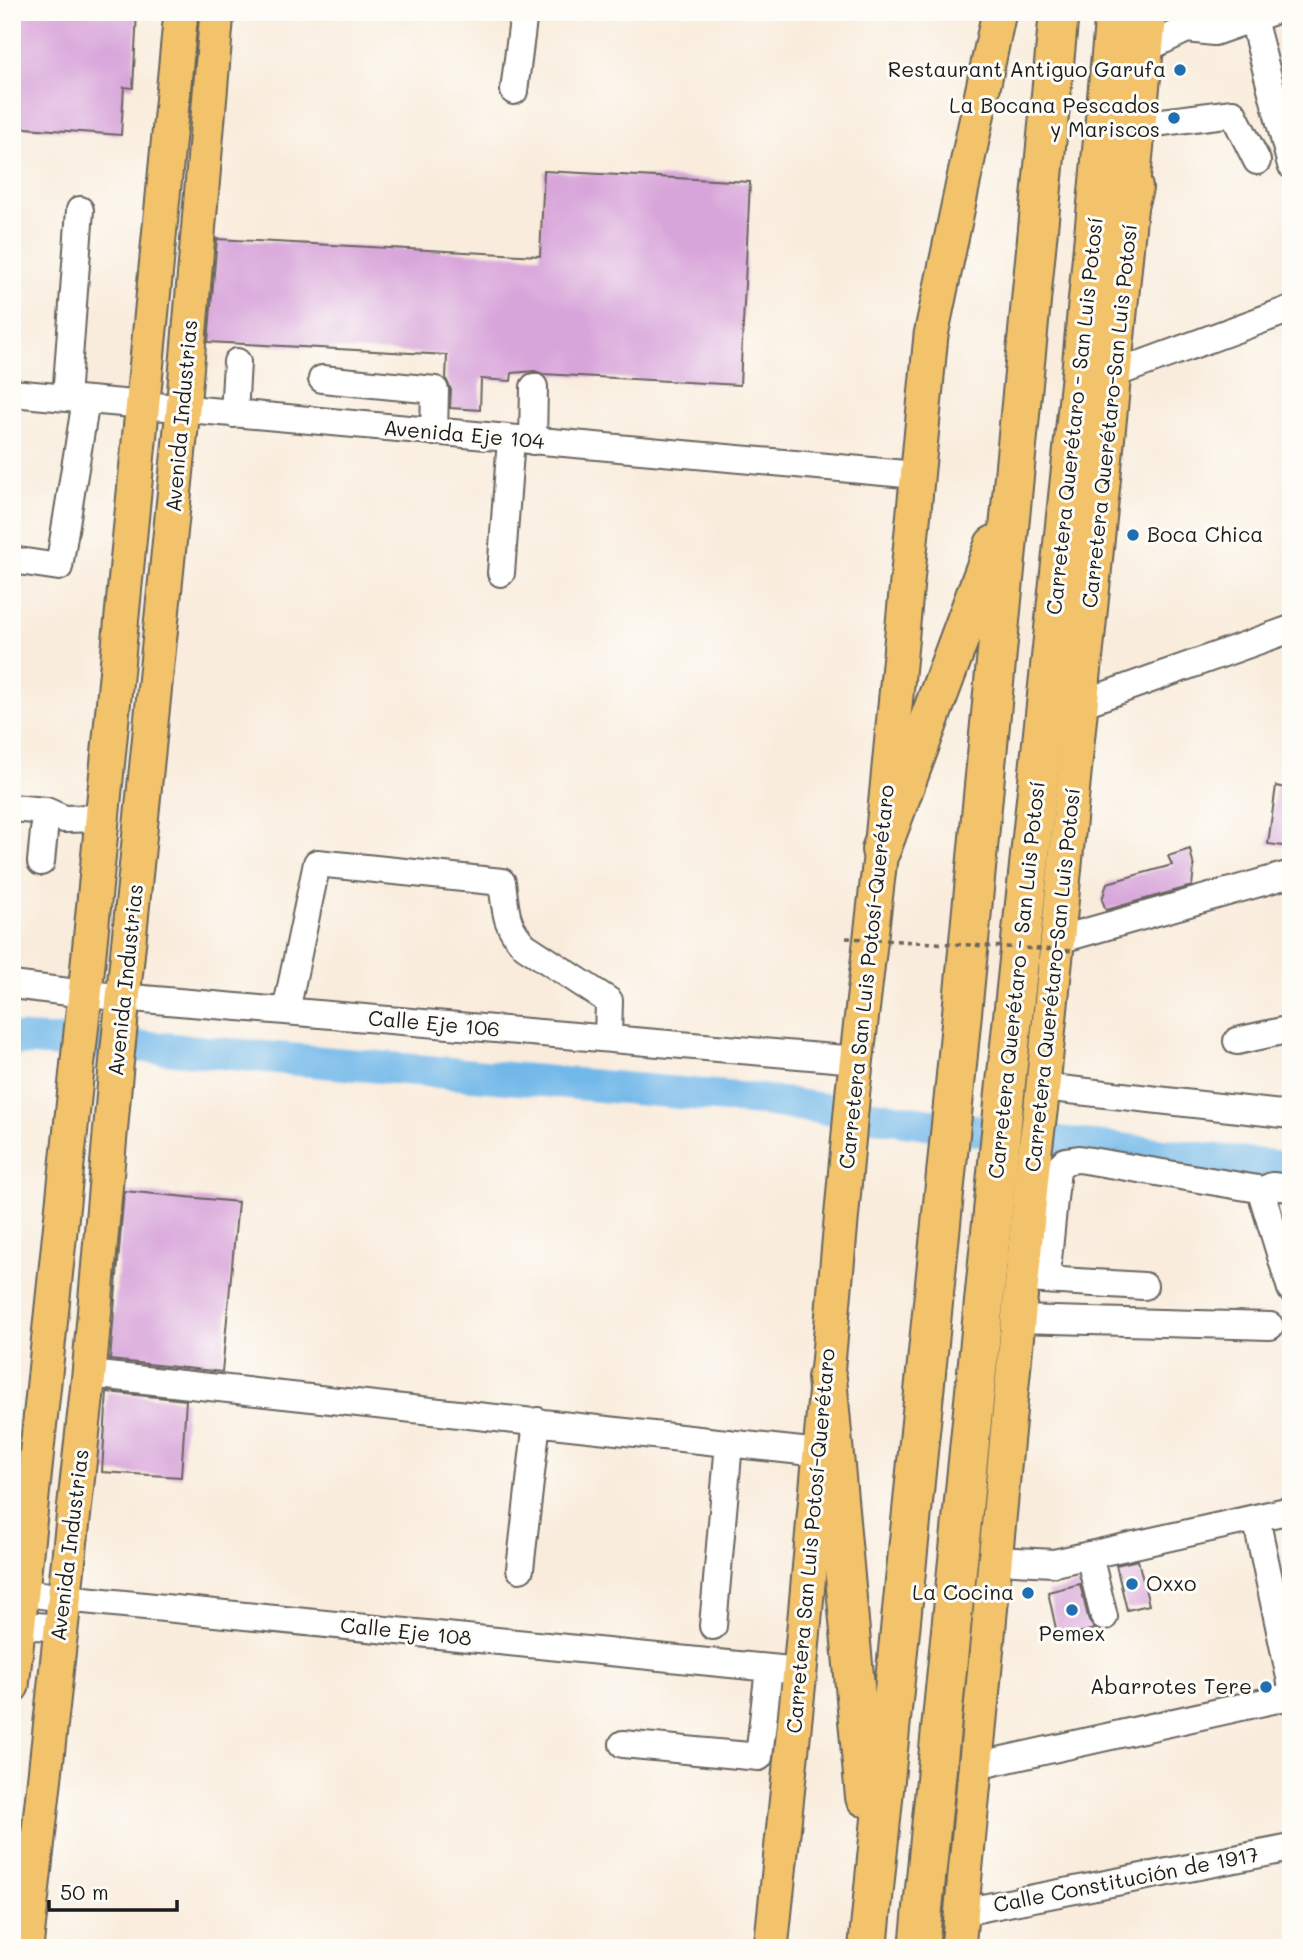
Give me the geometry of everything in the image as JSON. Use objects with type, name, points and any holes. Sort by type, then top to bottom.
[{"type":"highway","points":[[1040,12],[1048,115]]},
{"type":"highway","points":[[867,1948],[956,1075],[1059,12]]},
{"type":"highway","name":"Carretera Querétaro - San Luis Potosí","points":[[919,1948],[1006,1083],[1140,25]]},
{"type":"highway","points":[[1097,374],[1133,188]]},
{"type":"highway","points":[[881,850],[1013,494]]},
{"type":"highway","points":[[827,1378],[874,1887]]},
{"type":"main road","name":"Avenida Industrias","points":[[12,1686],[16,1608],[77,1066],[181,12]]},
{"type":"main road","name":"Avenida Industrias","points":[[26,1948],[89,1374],[116,1067],[183,409],[218,12]]},
{"type":"main road","name":"Carretera San Luis Potosí-Querétaro","points":[[771,1948],[785,1669],[820,1453],[855,1075],[881,850],[931,335],[999,12]]},
{"type":"main road","points":[[1133,188],[1139,125],[1140,25]]},
{"type":"main road","name":"Carretera Querétaro-San Luis Potosí","points":[[958,1948],[1018,1319],[1034,1279],[1033,1165],[1066,945],[1097,374]]},
{"type":"street","points":[[514,91],[524,12]]},
{"type":"street","points":[[1140,25],[1183,18],[1214,32],[1262,16],[1291,165]]},
{"type":"street","points":[[1139,125],[1233,113],[1257,161]]},
{"type":"street","points":[[12,560],[59,567],[76,399],[80,210]]},
{"type":"street","points":[[1097,374],[1291,309]]},
{"type":"street","points":[[234,414],[237,362]]},
{"type":"street","points":[[322,379],[435,390],[434,432]]},
{"type":"street","points":[[501,573],[522,440],[534,387]]},
{"type":"street","name":"Avenida Eje 104","points":[[12,393],[916,475]]},
{"type":"street","points":[[1081,704],[1291,629]]},
{"type":"street","points":[[12,808],[46,811],[64,819],[100,818]]},
{"type":"street","points":[[41,862],[46,811]]},
{"type":"street","points":[[286,1011],[317,863],[502,882],[508,923],[515,936],[525,946],[609,1001],[608,1038]]},
{"type":"street","points":[[1066,945],[1291,874]]},
{"type":"street","name":"Calle Eje 106","points":[[12,985],[83,1005],[286,1011],[608,1038],[855,1075]]},
{"type":"street","points":[[1237,1041],[1291,1029]]},
{"type":"street","points":[[1042,1096],[1291,1115]]},
{"type":"street","points":[[1144,1286],[1034,1279],[1057,1169],[1065,1161],[1079,1159],[1264,1190],[1272,1186],[1291,1188]]},
{"type":"street","points":[[1264,1190],[1263,1198],[1291,1289]]},
{"type":"street","points":[[1018,1319],[1270,1326]]},
{"type":"street","points":[[89,1374],[820,1453]]},
{"type":"street","points":[[520,1569],[537,1421]]},
{"type":"street","points":[[713,1626],[729,1443]]},
{"type":"street","points":[[996,1560],[1054,1563],[1291,1510]]},
{"type":"street","points":[[1256,1518],[1291,1682]]},
{"type":"street","points":[[1088,1555],[1104,1617]]},
{"type":"street","name":"Calle Eje 108","points":[[16,1608],[785,1669]]},
{"type":"street","points":[[623,1744],[759,1757],[785,1669]]},
{"type":"street","points":[[976,1766],[1291,1696]]},
{"type":"street","name":"Calle Constitución de 1917","points":[[962,1912],[1291,1848]]},
{"type":"path","points":[[846,938],[1066,945]]},
{"type":"building","points":[[12,12],[137,12],[133,88],[124,87],[121,135],[12,127]]},
{"type":"building","points":[[544,171],[750,182],[740,385],[543,374],[535,371],[512,373],[511,381],[481,379],[480,410],[450,408],[451,390],[446,379],[447,355],[208,342],[217,239],[540,256]]},
{"type":"building","points":[[1276,786],[1291,789],[1291,847],[1268,844]]},
{"type":"building","points":[[1190,849],[1194,868],[1192,886],[1106,910],[1102,900],[1107,883],[1172,865],[1168,856]]},
{"type":"building","points":[[124,1191],[238,1202],[222,1372],[110,1360]]},
{"type":"building","points":[[107,1392],[186,1400],[181,1477],[102,1472]]},
{"type":"building","name":"Oxxo","points":[[1138,1560],[1149,1605],[1127,1610],[1116,1565]]},
{"type":"building","name":"Pemex","points":[[1080,1584],[1089,1621],[1095,1629],[1058,1638],[1048,1592]]},
{"type":"waterway","points":[[12,1039],[162,1048],[761,1100],[1075,1144],[1291,1168]]},
{"type":"place","name":"Restaurant Antiguo Garufa","points":[[1180,70]]},
{"type":"place","name":"La Bocana Pescados y Mariscos","points":[[1174,118]]},
{"type":"place","name":"Boca Chica","points":[[1133,535]]},
{"type":"place","name":"Oxxo","points":[[1132,1584]]},
{"type":"place","name":"La Cocina","points":[[1028,1593]]},
{"type":"place","name":"Pemex","points":[[1072,1610]]},
{"type":"place","name":"Abarrotes Tere","points":[[1266,1687]]}]
